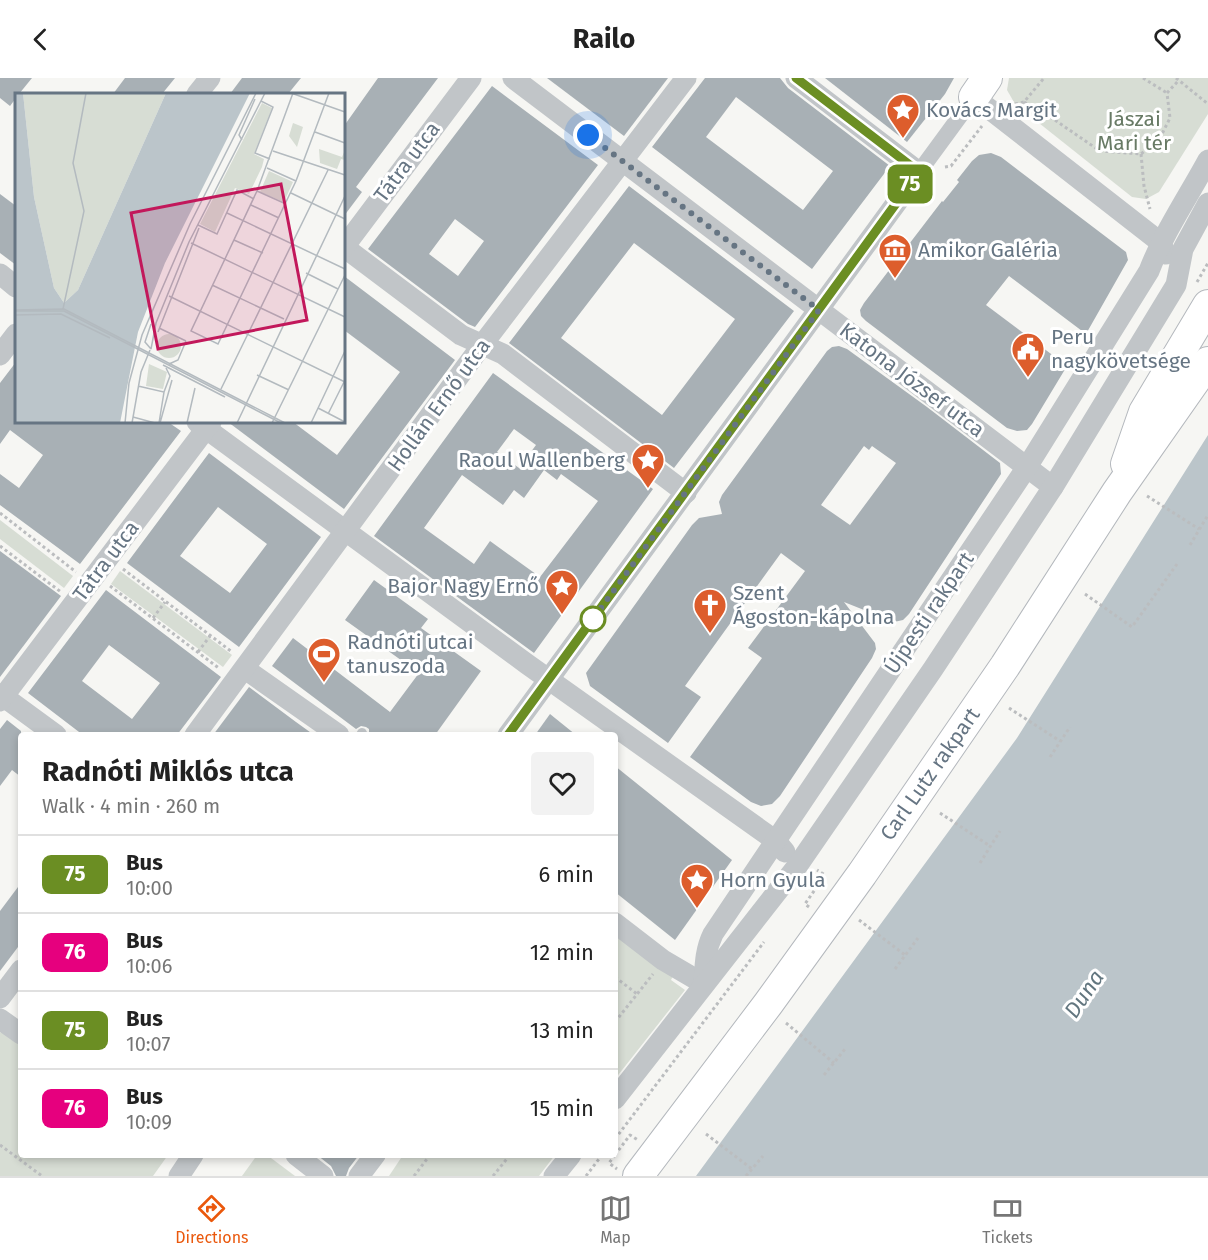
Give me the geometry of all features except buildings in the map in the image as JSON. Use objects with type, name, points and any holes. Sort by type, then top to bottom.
[{"type":"main road","points":[[1117,492],[1144,412],[1208,304]]},
{"type":"main road","name":"Carl Lutz rakpart","points":[[638,1176],[862,874],[1005,666],[1117,492],[1208,362]]},
{"type":"street","points":[[198,93],[210,78]]},
{"type":"street","name":"Tátra utca","points":[[345,246],[471,78]]},
{"type":"street","name":"Katona József utca","points":[[513,78],[1053,487]]},
{"type":"street","name":"Hollán Ernő utca","points":[[197,732],[482,345],[686,78]]},
{"type":"street","points":[[795,78],[919,172]]},
{"type":"street","points":[[510,732],[919,172],[988,98],[1160,242],[1172,263],[1176,285]]},
{"type":"street","points":[[1160,242],[1208,160]]},
{"type":"street","points":[[1176,285],[1186,242],[1208,203]]},
{"type":"street","name":"Újpesti rakpart","points":[[704,984],[708,944],[1027,467],[1149,271],[1160,242]]},
{"type":"street","points":[[345,248],[461,335],[504,354],[686,493]]},
{"type":"street","points":[[0,274],[15,285]]},
{"type":"street","name":"Újpesti rakpart","points":[[618,1096],[704,984],[808,868],[933,669],[1053,487],[1176,285]]},
{"type":"street","points":[[0,355],[15,335]]},
{"type":"street","points":[[205,424],[345,532],[776,841],[808,868]]},
{"type":"street","name":"Tátra utca","points":[[1,697],[98,572],[205,424]]},
{"type":"street","points":[[243,671],[334,732]]},
{"type":"street","points":[[1,697],[52,732]]},
{"type":"street","points":[[618,925],[663,960],[704,984]]},
{"type":"street","points":[[0,999],[18,974]]},
{"type":"street","points":[[0,1018],[18,1032]]},
{"type":"street","points":[[178,1176],[190,1158]]},
{"type":"street","points":[[300,1158],[323,1176]]},
{"type":"street","points":[[359,1176],[373,1158]]},
{"type":"street","points":[[554,1176],[569,1158]]},
{"type":"path","points":[[1024,102],[1044,78]]},
{"type":"path","points":[[1143,78],[1167,93]]},
{"type":"path","points":[[919,172],[951,166],[988,98],[1024,102],[1100,151],[1141,154],[1160,138],[1170,118],[1167,93],[1178,79],[1208,104]]},
{"type":"path","points":[[1141,154],[1144,186],[1152,220]]},
{"type":"path","points":[[1147,496],[1199,529]]},
{"type":"path","points":[[0,513],[98,572],[165,602],[210,636],[243,671]]},
{"type":"path","points":[[1190,545],[1208,514]]},
{"type":"path","points":[[0,546],[74,602]]},
{"type":"path","points":[[1085,594],[1132,627],[1177,564]]},
{"type":"path","points":[[98,572],[198,652],[243,671]]},
{"type":"path","points":[[153,618],[165,602]]},
{"type":"path","points":[[198,652],[210,636]]},
{"type":"path","points":[[1010,708],[1060,741]]},
{"type":"path","points":[[1050,757],[1070,727]]},
{"type":"path","points":[[940,813],[990,846]]},
{"type":"path","points":[[980,863],[1000,831]]},
{"type":"path","points":[[805,904],[825,875],[808,868]]},
{"type":"path","points":[[858,920],[905,955]]},
{"type":"path","points":[[895,969],[918,938]]},
{"type":"path","points":[[618,1018],[663,960]]},
{"type":"path","points":[[618,978],[637,994]]},
{"type":"path","points":[[786,1023],[834,1064]]},
{"type":"path","points":[[824,1076],[845,1049]]},
{"type":"path","points":[[706,1134],[753,1169]]},
{"type":"path","points":[[618,1151],[630,1135]]},
{"type":"path","points":[[0,1145],[42,1176]]},
{"type":"path","points":[[746,1176],[763,1156]]},
{"type":"path","points":[[414,1176],[428,1158]]},
{"type":"path","points":[[493,1176],[508,1158]]},
{"type":"path","points":[[586,1176],[600,1158]]},
{"type":"path","points":[[609,1163],[613,1158]]},
{"type":"green space","name":"Jászai Mari tér","points":[[1009,78],[1208,78],[1208,114],[1159,192],[1146,199],[1132,197],[1015,104],[1007,90]]},
{"type":"green space","points":[[0,520],[73,576],[64,588],[0,539]]},
{"type":"green space","points":[[120,571],[232,655],[223,667],[111,584]]},
{"type":"green space","points":[[622,935],[673,976],[671,980],[685,990],[618,1075],[618,939]]},
{"type":"green space","points":[[2,1030],[18,1041],[18,1158],[166,1158],[153,1176],[0,1176],[0,1033]]},
{"type":"green space","points":[[255,1158],[271,1158],[295,1176],[242,1176]]},
{"type":"green space","points":[[401,1158],[553,1158],[539,1176],[389,1176]]},
{"type":"water","name":"Duna","points":[[1208,435],[1208,1176],[696,1176],[1017,738]]},
{"type":"bus line","name":"75","points":[[510,732],[919,172],[796,78]]},
{"type":"place","name":"Kovács Margit","points":[[903,139]]},
{"type":"place","name":"Amikor Galéria","points":[[895,279]]},
{"type":"place","name":"Peru nagykövetsége","points":[[1028,378]]},
{"type":"place","name":"Raoul Wallenberg","points":[[648,489]]},
{"type":"place","name":"Bajor Nagy Ernő","points":[[562,615]]},
{"type":"place","name":"Szent Ágoston-kápolna","points":[[710,634]]},
{"type":"place","name":"Radnóti utcai tanuszoda","points":[[324,683]]},
{"type":"place","name":"Horn Gyula","points":[[697,909]]},
{"type":"route","points":[[588,135],[819,310],[593,619]]}]
